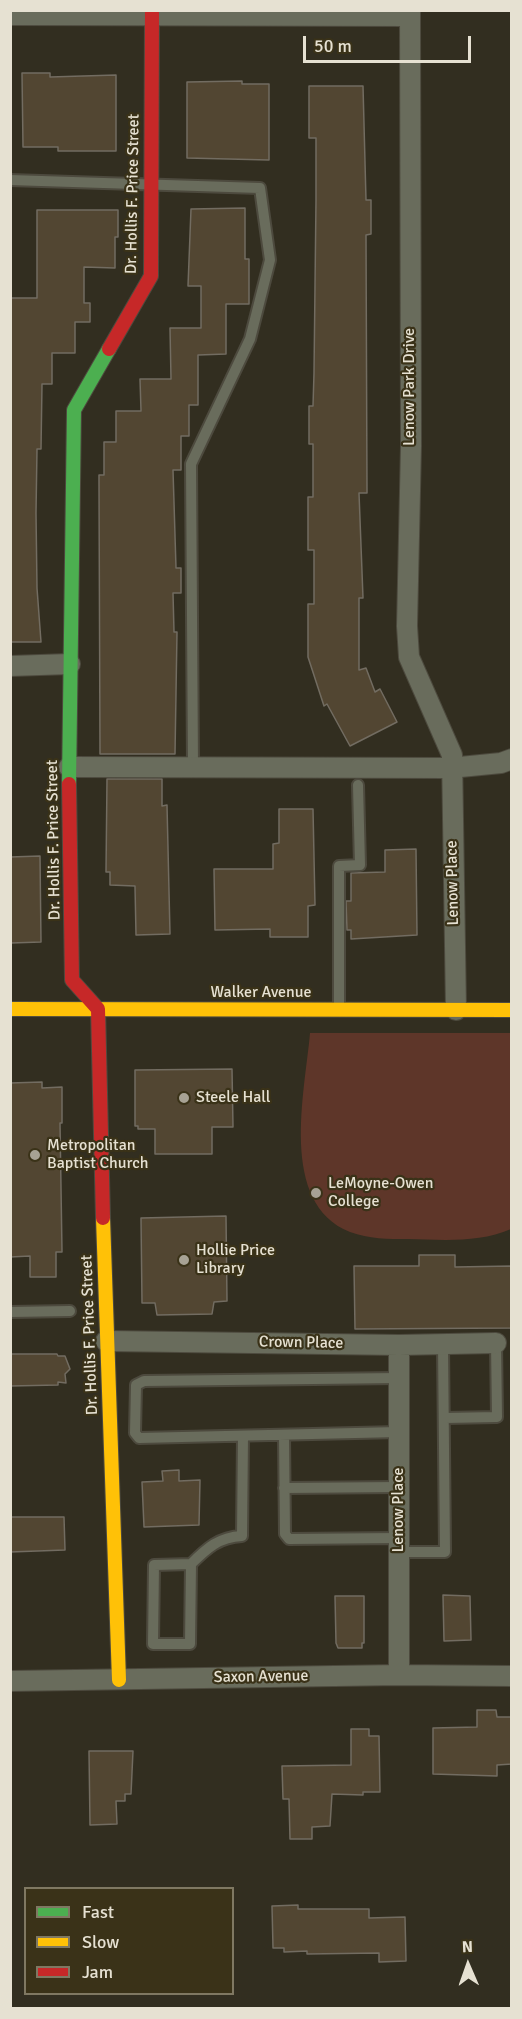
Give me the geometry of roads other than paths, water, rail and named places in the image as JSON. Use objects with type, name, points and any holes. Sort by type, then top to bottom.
[{"type":"street","points":[[10,15],[152,12],[410,13]]},
{"type":"street","name":"Dr. Hollis F. Price Street","points":[[118,1680],[106,1341],[98,1009],[72,980],[69,767],[74,410],[151,276],[152,12]]},
{"type":"street","name":"Lenow Park Drive","points":[[410,13],[409,657],[451,761]]},
{"type":"street","points":[[10,666],[70,664]]},
{"type":"street","points":[[69,767],[193,767],[512,759]]},
{"type":"street","name":"Lenow Place","points":[[451,761],[456,1010]]},
{"type":"street","name":"Walker Avenue","points":[[10,1009],[512,1010]]},
{"type":"street","name":"Crown Place","points":[[106,1341],[399,1345],[496,1343]]},
{"type":"street","name":"Lenow Place","points":[[399,1345],[399,1675]]},
{"type":"street","name":"Saxon Avenue","points":[[10,1681],[399,1675],[512,1676]]},
{"type":"lane","points":[[10,180],[152,182],[260,188],[270,260],[250,339],[191,464],[193,767]]},
{"type":"lane","points":[[339,1010],[339,866],[360,865],[358,785]]},
{"type":"lane","points":[[10,1312],[70,1311]]},
{"type":"lane","points":[[446,1419],[497,1418],[496,1343]]},
{"type":"lane","points":[[284,1435],[285,1534],[289,1539],[399,1545],[445,1552],[446,1419],[443,1344]]},
{"type":"lane","points":[[399,1378],[144,1381],[135,1384],[135,1433],[139,1438],[399,1432]]},
{"type":"lane","points":[[191,1564],[190,1644],[153,1644],[154,1565],[191,1564],[208,1547],[226,1537],[242,1536],[243,1436]]},
{"type":"lane","points":[[284,1488],[399,1486]]},
{"type":"place","name":"Steele Hall","points":[[184,1098]]},
{"type":"place","name":"Metropolitan Baptist Church","points":[[35,1155]]},
{"type":"place","name":"LeMoyne-Owen College","points":[[316,1193]]},
{"type":"place","name":"Hollie Price Library","points":[[184,1260]]}]
